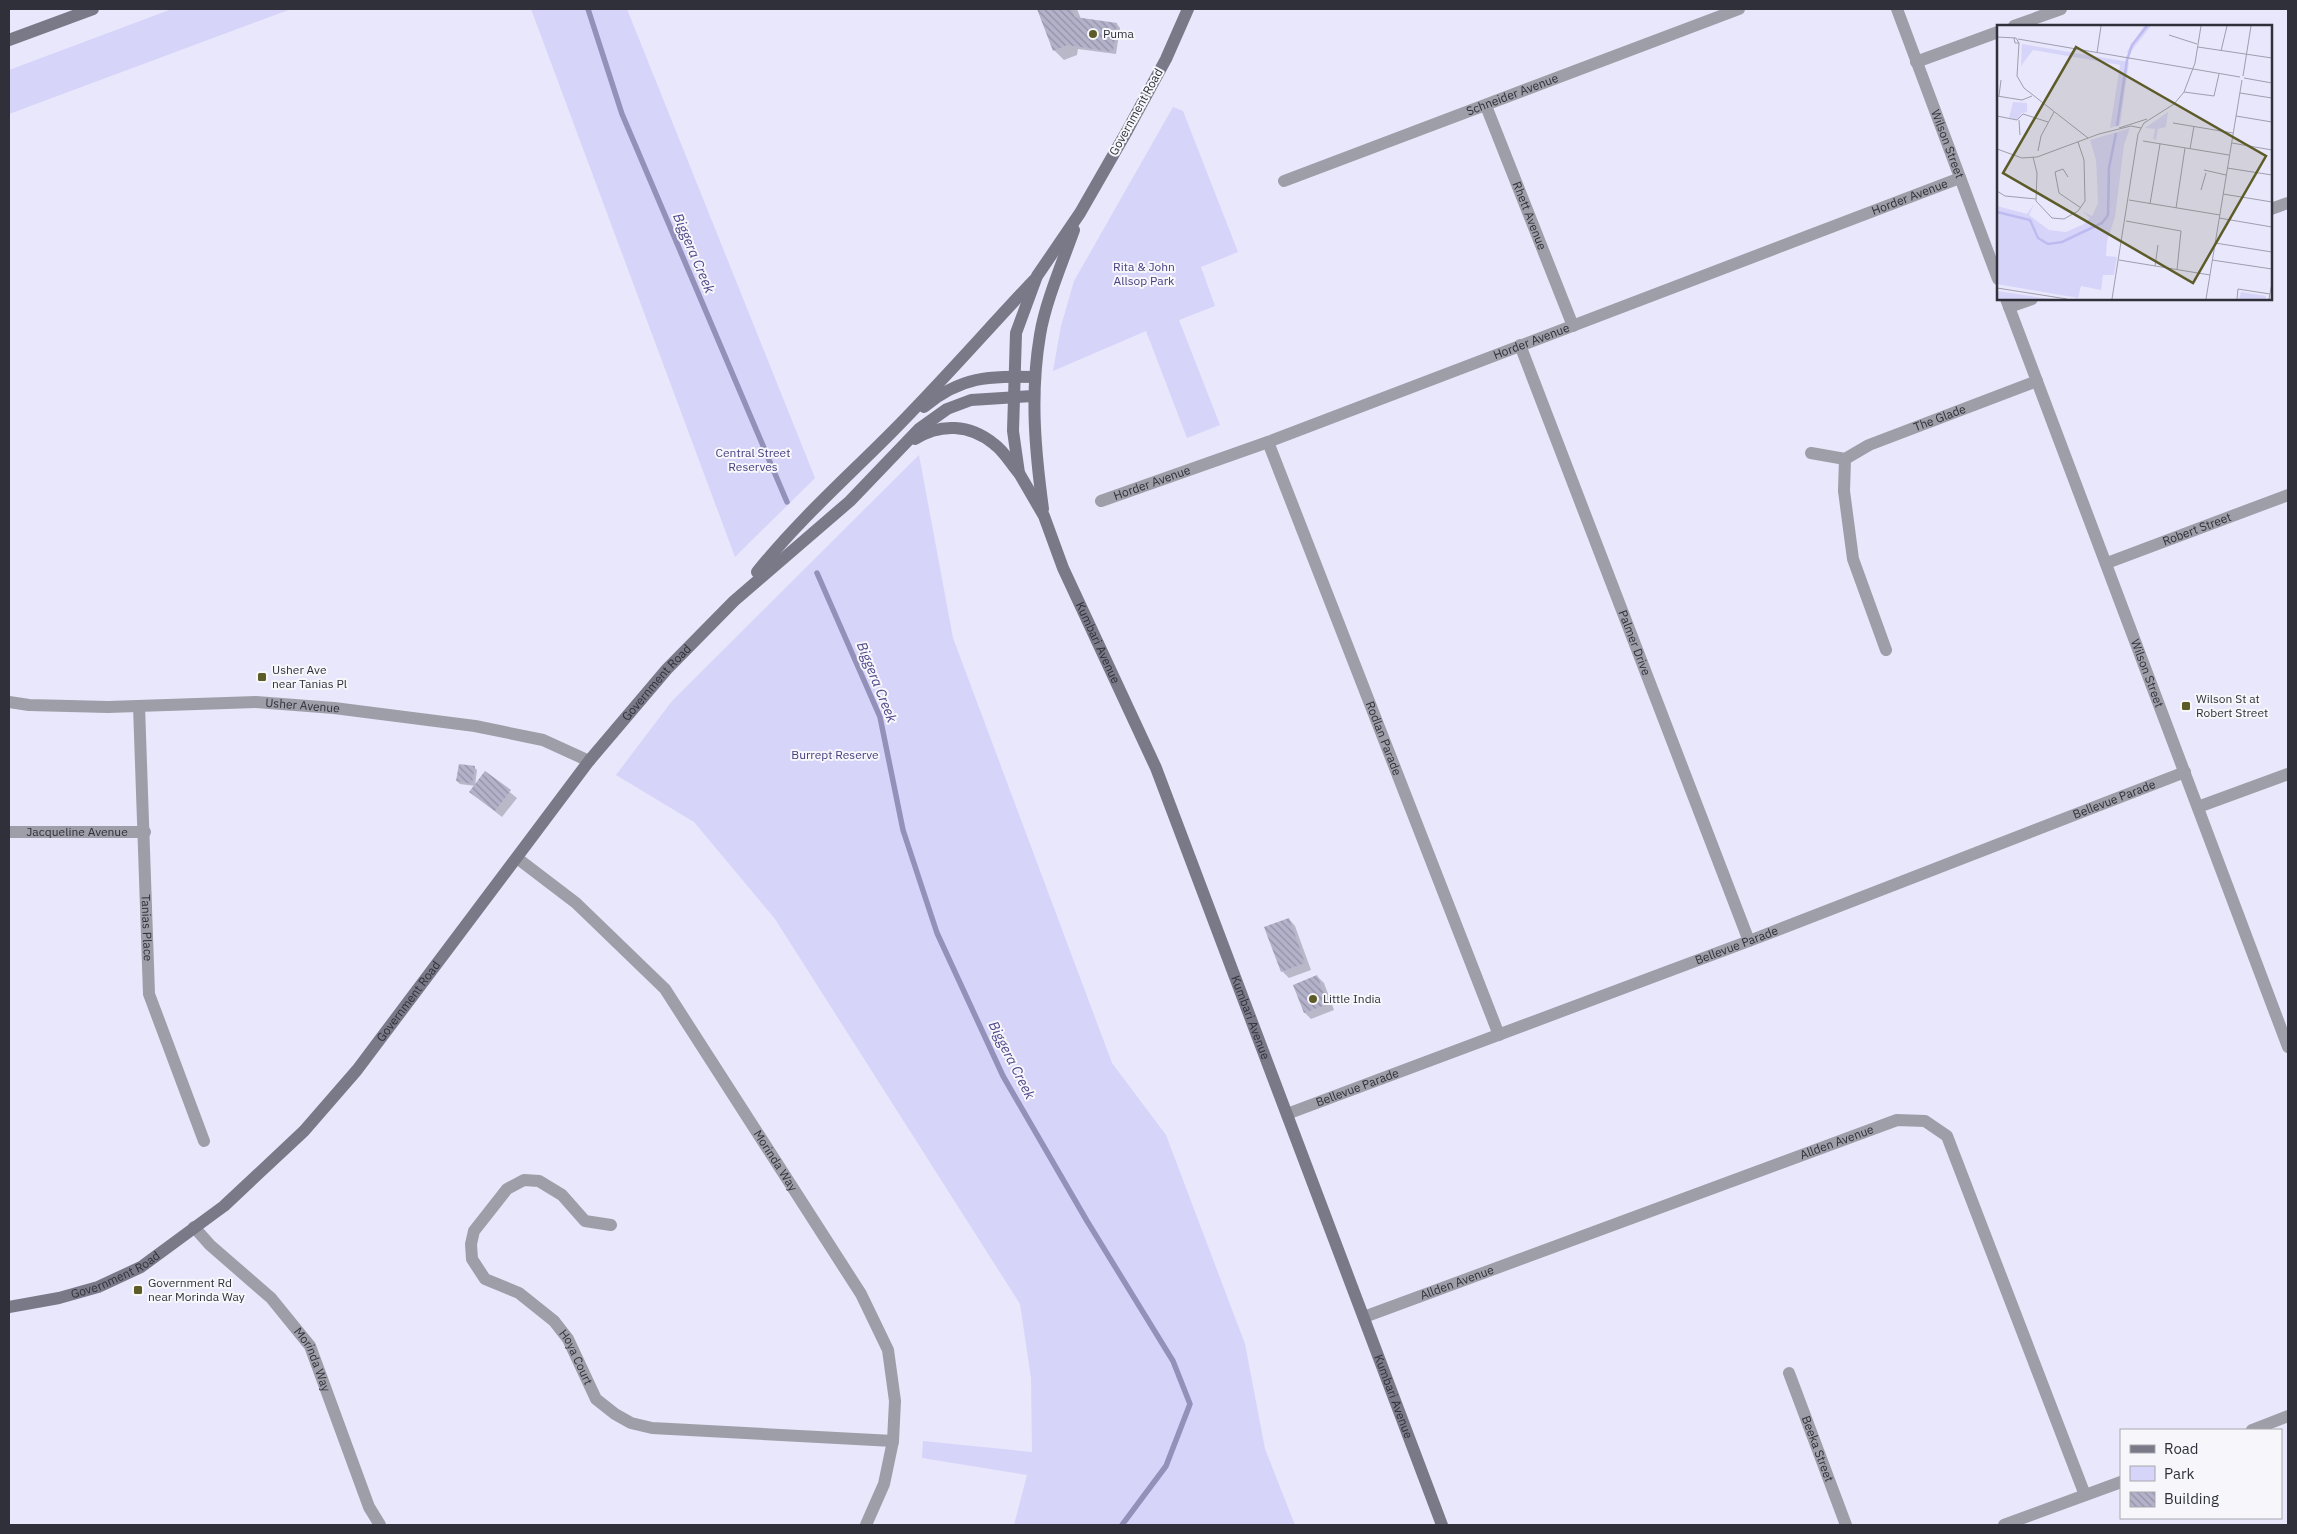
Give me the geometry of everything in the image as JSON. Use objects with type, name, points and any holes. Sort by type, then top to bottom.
[{"type":"street","points":[[9,40],[93,9]]},
{"type":"street","name":"Government Road","points":[[734,601],[775,550],[835,486],[889,435],[1037,276],[1080,213],[1166,59],[1188,9]]},
{"type":"street","name":"Schneider Avenue","points":[[1284,181],[1739,9]]},
{"type":"street","name":"Wilson Street","points":[[1897,9],[1997,276]]},
{"type":"street","points":[[2017,25],[2061,9]]},
{"type":"street","points":[[1916,62],[1997,32]]},
{"type":"street","name":"Rhett Avenue","points":[[1486,106],[1573,326]]},
{"type":"street","name":"Horder Avenue","points":[[1101,502],[1268,442],[1960,178]]},
{"type":"street","points":[[2272,209],[2288,203]]},
{"type":"street","name":"Government Road","points":[[9,1307],[59,1298],[98,1287],[141,1267],[224,1206],[304,1131],[357,1070],[589,761],[667,669],[734,601],[850,501],[919,429],[947,409],[971,400],[1033,396],[1040,333],[1080,213]]},
{"type":"street","name":"Government Road","points":[[1013,397],[1016,333],[1037,276]]},
{"type":"street","points":[[2007,303],[2026,300]]},
{"type":"street","name":"Wilson Street","points":[[2007,303],[2107,563],[2288,1047]]},
{"type":"street","name":"Palmer Drive","points":[[1520,345],[1749,941]]},
{"type":"street","name":"Government Road","points":[[889,435],[949,388],[980,378],[1035,377]]},
{"type":"street","name":"The Glade","points":[[1845,459],[1869,445],[2037,381]]},
{"type":"street","name":"Kumbari Avenue","points":[[1033,396],[1038,467],[1044,516]]},
{"type":"street","name":"Kumbari Avenue","points":[[1013,397],[1013,431],[1019,473],[1044,516],[1063,568],[1156,768],[1442,1525]]},
{"type":"street","name":"Government Road","points":[[900,449],[919,436],[945,426],[972,431],[995,444],[1019,473]]},
{"type":"street","name":"Rodlan Parade","points":[[1268,442],[1499,1035]]},
{"type":"street","points":[[1810,453],[1845,459],[1844,491],[1853,559],[1886,650]]},
{"type":"street","name":"Robert Street","points":[[2107,563],[2288,496]]},
{"type":"street","name":"Usher Avenue","points":[[9,702],[30,706],[140,706],[256,702],[334,708],[475,726],[543,740],[589,761]]},
{"type":"street","name":"Tanias Place","points":[[140,706],[150,994],[204,1141]]},
{"type":"street","name":"Bellevue Parade","points":[[1287,1114],[1749,941],[2185,772]]},
{"type":"street","points":[[2198,807],[2288,774]]},
{"type":"street","name":"Jacqueline Avenue","points":[[9,832],[145,832]]},
{"type":"street","name":"Morinda Way","points":[[517,858],[583,910],[665,989],[861,1294],[888,1350],[896,1401],[893,1441],[884,1484],[866,1525]]},
{"type":"street","name":"Allden Avenue","points":[[1364,1317],[1897,1120],[1925,1121],[1948,1136],[2085,1496]]},
{"type":"street","name":"Hoya Court","points":[[610,1225],[585,1221],[562,1195],[539,1182],[524,1180],[507,1189],[474,1231],[471,1252],[472,1259],[485,1279],[519,1293],[554,1321],[568,1339],[596,1399],[614,1414],[632,1423],[652,1428],[893,1441]]},
{"type":"street","name":"Morinda Way","points":[[194,1227],[210,1245],[271,1298],[310,1346],[369,1507],[380,1525]]},
{"type":"street","name":"Beeka Street","points":[[1789,1373],[1846,1525]]},
{"type":"street","points":[[2255,1429],[2288,1416]]},
{"type":"street","points":[[2004,1525],[2120,1482]]},
{"type":"green space","points":[[172,9],[291,9],[9,114],[9,70]]},
{"type":"green space","name":"Central Street Reserves","points":[[531,9],[627,9],[815,478],[735,557]]},
{"type":"green space","name":"Rita & John Allsop Park","points":[[1173,107],[1183,111],[1238,252],[1201,267],[1215,306],[1179,320],[1220,425],[1187,438],[1146,331],[1053,371],[1061,326],[1074,281]]},
{"type":"green space","name":"Burrept Reserve","points":[[919,455],[953,638],[1112,1063],[1166,1135],[1245,1344],[1265,1449],[1295,1525],[1014,1525],[1027,1475],[922,1458],[923,1441],[1032,1452],[1031,1378],[1020,1304],[775,919],[694,822],[616,775],[672,701]]},
{"type":"building","points":[[1037,9],[1071,9],[1075,17],[1117,23],[1113,52],[1067,45],[1053,51]]},
{"type":"building","points":[[459,764],[475,766],[472,784],[456,781]]},
{"type":"building","points":[[485,771],[511,790],[495,811],[469,792]]},
{"type":"building","points":[[1289,918],[1305,963],[1281,972],[1264,927]]},
{"type":"building","points":[[1317,975],[1328,1004],[1304,1013],[1293,985]]},
{"type":"waterway","name":"Biggera Creek","points":[[588,9],[622,114],[787,502]]},
{"type":"waterway","name":"Biggera Creek","points":[[817,573],[880,717],[903,830],[937,933],[1003,1076],[1087,1221],[1173,1361],[1190,1404],[1166,1466],[1122,1525]]},
{"type":"place","name":"Puma","points":[[1093,34]]},
{"type":"place","name":"Usher Ave near Tanias Pl","points":[[262,677]]},
{"type":"place","name":"Wilson St at Robert Street","points":[[2186,706]]},
{"type":"place","name":"Little India","points":[[1313,999]]},
{"type":"place","name":"Government Rd near Morinda Way","points":[[138,1290]]}]
